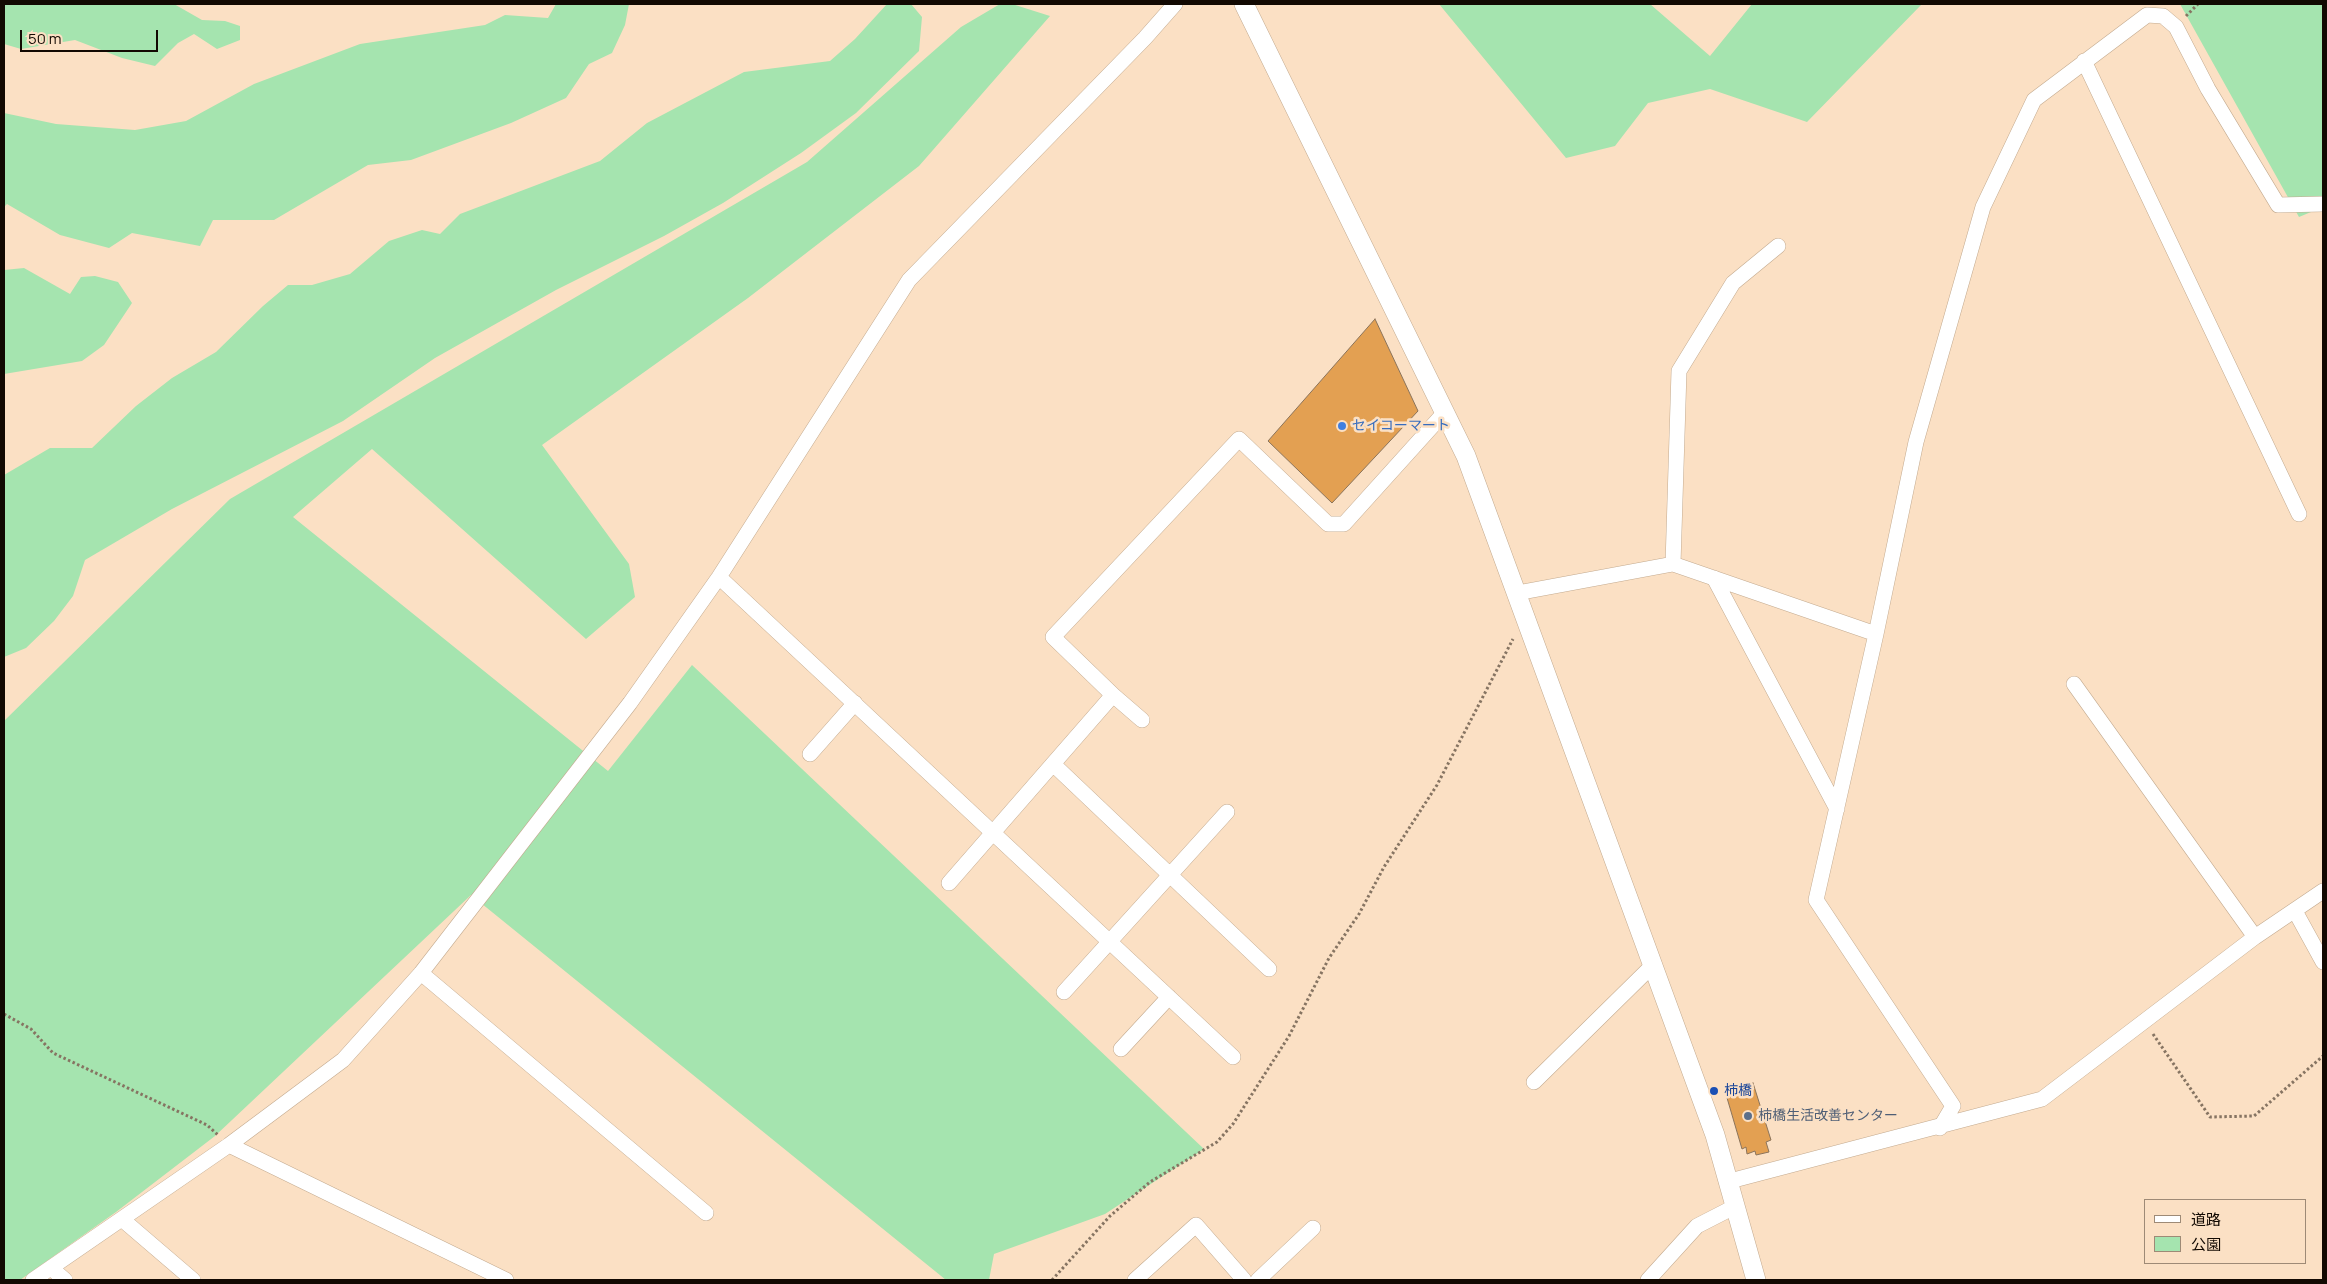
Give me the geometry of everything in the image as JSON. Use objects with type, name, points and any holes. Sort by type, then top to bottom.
[{"type":"street","points":[[33,1280],[229,1146],[344,1060],[421,973],[630,703],[719,577],[909,280],[1145,38],[1175,4]]},
{"type":"street","points":[[1244,4],[1466,456],[1654,964],[1730,1181],[1756,1280]]},
{"type":"street","points":[[1940,1128],[1953,1106],[1816,900],[1876,634],[1916,442],[1983,207],[2034,100],[2147,15],[2162,16],[2176,26],[2208,89],[2278,205],[2323,204]]},
{"type":"street","points":[[2084,61],[2299,514]]},
{"type":"street","points":[[1673,564],[1679,371],[1733,284],[1778,246]]},
{"type":"street","points":[[1142,720],[1053,637],[1239,440],[1328,524],[1344,524],[1445,412]]},
{"type":"street","points":[[1517,593],[1673,564],[1876,634]]},
{"type":"street","points":[[719,577],[1233,1057]]},
{"type":"street","points":[[1714,578],[1837,809]]},
{"type":"street","points":[[2074,684],[2254,938]]},
{"type":"street","points":[[949,884],[1113,695]]},
{"type":"street","points":[[810,754],[855,703]]},
{"type":"street","points":[[1053,764],[1269,969]]},
{"type":"street","points":[[1064,992],[1172,875],[1227,812]]},
{"type":"street","points":[[1730,1181],[1940,1128],[2042,1099],[2254,938],[2296,912],[2323,891]]},
{"type":"street","points":[[2296,912],[2323,962]]},
{"type":"street","points":[[1534,1082],[1654,964]]},
{"type":"street","points":[[421,973],[706,1213]]},
{"type":"street","points":[[1121,1049],[1169,997]]},
{"type":"street","points":[[229,1146],[506,1280]]},
{"type":"street","points":[[1648,1280],[1697,1226],[1736,1206]]},
{"type":"street","points":[[123,1220],[193,1280]]},
{"type":"street","points":[[1135,1280],[1196,1225],[1244,1280]]},
{"type":"street","points":[[1258,1280],[1313,1228]]},
{"type":"street","points":[[52,1268],[65,1280]]},
{"type":"path","points":[[1052,1280],[1110,1216],[1150,1182],[1217,1142],[1233,1124],[1289,1036],[1329,958],[1359,914],[1384,867],[1437,785],[1514,638],[1524,614]]},
{"type":"path","points":[[4,1014],[31,1029],[53,1053],[206,1125],[229,1146]]},
{"type":"path","points":[[2145,1021],[2210,1117],[2254,1116],[2323,1056]]},
{"type":"green space","points":[[4,4],[174,4],[202,20],[225,21],[240,26],[240,40],[217,49],[194,34],[178,43],[155,66],[122,58],[75,40],[21,49],[4,44]]},
{"type":"green space","points":[[556,4],[629,4],[625,25],[612,53],[589,64],[566,98],[511,123],[411,160],[368,165],[274,220],[213,220],[200,246],[132,233],[109,248],[60,235],[7,204],[4,207],[4,113],[56,124],[135,130],[186,121],[254,84],[360,44],[485,25],[505,15],[548,18]]},
{"type":"green space","points":[[887,4],[911,4],[922,17],[919,51],[856,113],[801,153],[723,203],[664,236],[556,290],[435,358],[343,421],[172,509],[85,560],[73,596],[54,621],[26,648],[4,657],[4,475],[50,448],[92,448],[136,406],[172,378],[216,352],[263,306],[288,285],[312,285],[350,274],[389,241],[422,230],[440,234],[460,214],[600,161],[647,123],[744,72],[830,61],[855,39]]},
{"type":"green space","points":[[1000,4],[1012,4],[1050,16],[919,166],[748,298],[542,445],[629,564],[635,597],[586,639],[372,449],[293,517],[608,771],[692,665],[1204,1149],[1105,1214],[994,1254],[989,1280],[946,1280],[471,895],[215,1136],[116,1212],[20,1280],[5,1280],[4,721],[230,499],[807,162],[961,27]]},
{"type":"green space","points":[[1439,4],[1650,4],[1710,56],[1752,4],[1922,4],[1807,122],[1710,89],[1648,103],[1615,146],[1566,158]]},
{"type":"green space","points":[[2180,4],[2323,4],[2323,207],[2299,217]]},
{"type":"green space","points":[[24,268],[70,294],[81,277],[95,276],[118,282],[132,303],[104,345],[82,361],[4,374],[4,270]]},
{"type":"building","name":"セイコーマート","points":[[1375,319],[1418,411],[1332,503],[1268,441]]},
{"type":"building","name":"柿橋生活改善センター","points":[[1753,1083],[1771,1140],[1766,1142],[1769,1152],[1756,1155],[1755,1151],[1747,1154],[1746,1147],[1742,1149],[1725,1091]]},
{"type":"place","name":"セイコーマート","points":[[1342,426]]},
{"type":"place","name":"柿橋","points":[[1714,1091]]},
{"type":"place","name":"柿橋生活改善センター","points":[[1748,1116]]}]
